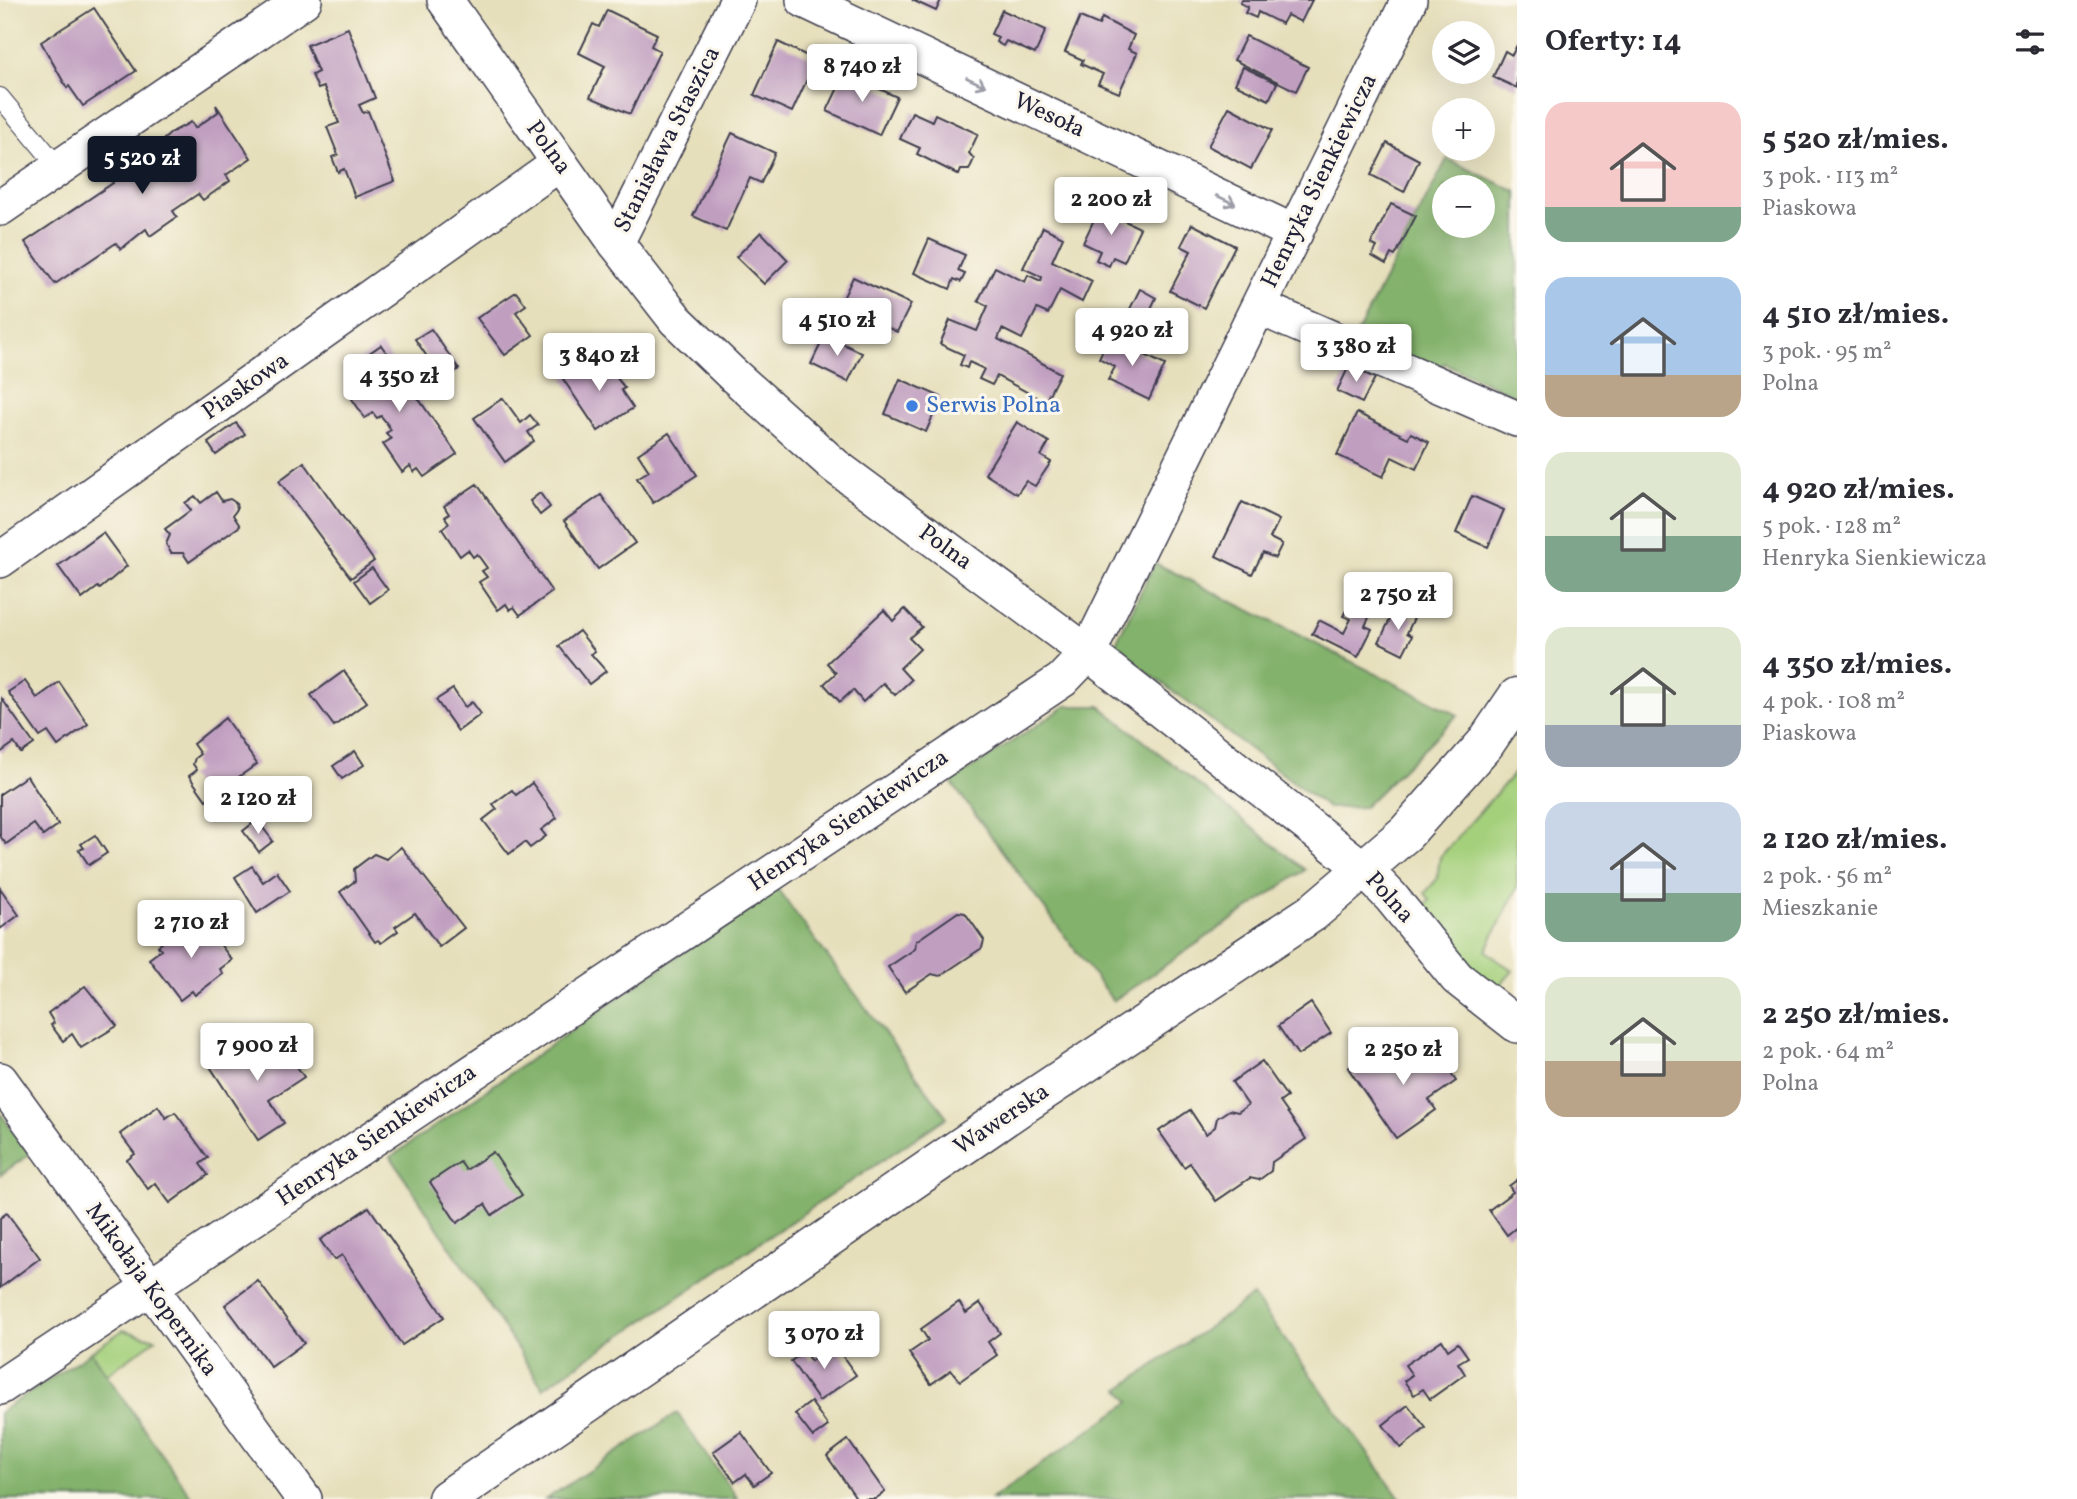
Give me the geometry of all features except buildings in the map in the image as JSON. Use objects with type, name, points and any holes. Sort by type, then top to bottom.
[{"type":"street","points":[[0,208],[304,0]]},
{"type":"street","name":"Polna","points":[[445,0],[616,243],[676,320],[835,466],[1088,653],[1365,870],[1391,897],[1457,978],[1517,1025]]},
{"type":"street","name":"Stanisława Staszica","points":[[616,243],[738,0]]},
{"type":"street","name":"Wesoła","points":[[804,0],[1295,233]]},
{"type":"street","name":"Henryka Sienkiewicza","points":[[0,1388],[147,1287],[1062,680],[1088,653],[1409,0]]},
{"type":"street","name":"Piaskowa","points":[[0,560],[560,163]]},
{"type":"street","points":[[1259,307],[1517,419]]},
{"type":"street","name":"Wawerska","points":[[447,1499],[1021,1106],[1312,913],[1406,832],[1485,744],[1517,697]]},
{"type":"street","name":"Mikołaja Kopernika","points":[[0,1080],[147,1287],[304,1499]]},
{"type":"lane","points":[[0,97],[59,168]]},
{"type":"green space","points":[[1446,161],[1481,175],[1439,175]]},
{"type":"green space","points":[[1495,182],[1517,192],[1517,397],[1444,363],[1437,374],[1355,337],[1432,188],[1432,238],[1495,238]]},
{"type":"green space","points":[[1155,563],[1458,715],[1364,807],[1328,808],[1114,647]]},
{"type":"green space","points":[[1066,706],[1100,706],[1305,870],[1113,1001],[951,782]]},
{"type":"green space","points":[[1517,770],[1517,888],[1486,951],[1513,971],[1498,988],[1476,972],[1420,909],[1430,900],[1425,893],[1437,879],[1440,857]]},
{"type":"green space","points":[[776,887],[947,1117],[543,1388],[391,1157]]},
{"type":"green space","points":[[0,1113],[30,1154],[0,1175]]},
{"type":"green space","points":[[1253,1296],[1401,1499],[991,1499],[1130,1402],[1120,1389]]},
{"type":"green space","points":[[123,1330],[156,1339],[106,1375],[91,1352]]},
{"type":"green space","points":[[91,1352],[193,1499],[0,1499],[0,1412]]},
{"type":"green space","points":[[677,1413],[738,1499],[546,1499]]},
{"type":"place","name":"Serwis Polna","points":[[912,406]]}]
